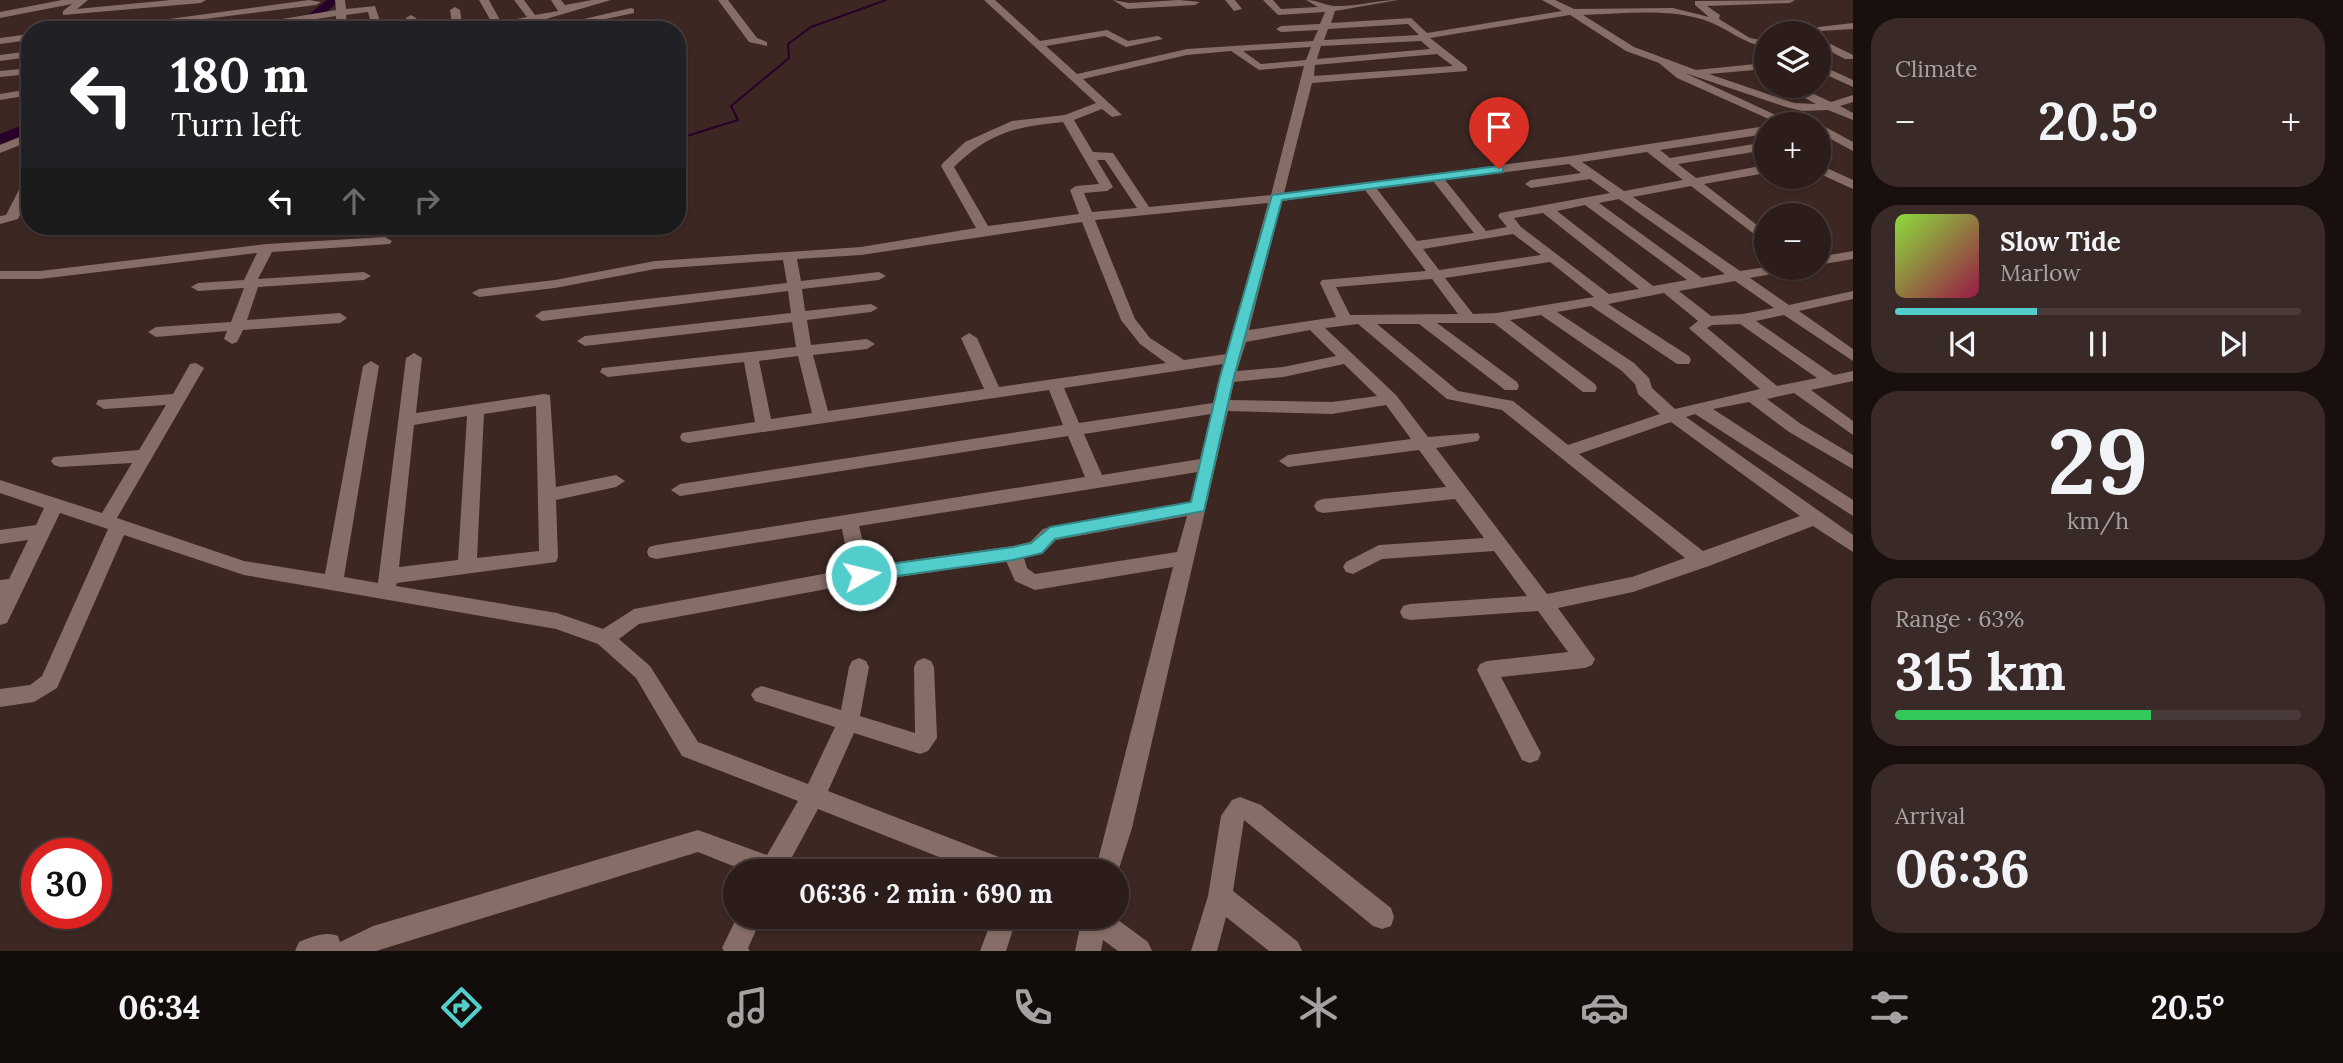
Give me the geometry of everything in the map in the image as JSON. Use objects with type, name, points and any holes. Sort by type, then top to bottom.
[{"type":"street","points":[[0,15],[41,4],[77,0]]},
{"type":"street","points":[[83,0],[66,13],[196,1]]},
{"type":"street","points":[[340,0],[340,21]]},
{"type":"street","points":[[484,0],[496,21]]},
{"type":"street","points":[[519,0],[533,19]]},
{"type":"street","points":[[526,21],[559,4],[606,0]]},
{"type":"street","points":[[723,0],[753,40],[763,44]]},
{"type":"street","points":[[1118,0],[1123,6],[1194,1],[1202,13]]},
{"type":"street","points":[[1230,0],[1237,9]]},
{"type":"street","points":[[1268,0],[1278,12],[1331,9],[1393,0]]},
{"type":"street","points":[[1311,0],[1331,9]]},
{"type":"street","points":[[1547,0],[1572,12],[1630,49],[1808,108],[1853,126]]},
{"type":"street","points":[[1721,19],[1698,3],[1787,0]]},
{"type":"street","points":[[182,19],[196,1]]},
{"type":"street","points":[[994,1],[1116,115]]},
{"type":"street","points":[[166,21],[316,2]]},
{"type":"street","points":[[559,4],[570,21]]},
{"type":"street","points":[[295,21],[372,8],[376,21]]},
{"type":"street","points":[[1111,859],[1198,507],[1227,377],[1310,62],[1331,9]]},
{"type":"street","points":[[455,10],[457,21]]},
{"type":"street","points":[[1077,77],[1187,52],[1410,39],[1572,12],[1673,10],[1720,23],[1754,41]]},
{"type":"street","points":[[595,21],[631,11]]},
{"type":"street","points":[[1281,29],[1411,21],[1439,51],[1463,69],[1313,80],[1308,77]]},
{"type":"street","points":[[0,25],[21,22]]},
{"type":"street","points":[[1375,24],[1410,39]]},
{"type":"street","points":[[1831,29],[1853,26]]},
{"type":"street","points":[[1039,44],[1107,33],[1126,44],[1158,39]]},
{"type":"street","points":[[0,41],[21,38]]},
{"type":"street","points":[[1233,48],[1259,67],[1439,51]]},
{"type":"street","points":[[1831,49],[1851,61]]},
{"type":"street","points":[[0,58],[21,55]]},
{"type":"street","points":[[1831,67],[1851,61]]},
{"type":"street","points":[[1666,62],[1664,63],[1667,68],[1681,76],[1762,112]]},
{"type":"street","points":[[1693,72],[1754,67]]},
{"type":"street","points":[[0,75],[21,72]]},
{"type":"street","points":[[1831,74],[1853,84]]},
{"type":"street","points":[[1831,93],[1849,99]]},
{"type":"street","points":[[0,97],[21,94]]},
{"type":"street","points":[[1798,98],[1809,112]]},
{"type":"street","points":[[1813,98],[1830,106],[1853,126]]},
{"type":"street","points":[[1808,108],[1830,106],[1849,99]]},
{"type":"street","points":[[984,231],[947,166],[969,145],[1016,123],[1067,118],[1105,104]]},
{"type":"street","points":[[1067,118],[1107,187],[1076,190],[1128,320],[1145,341],[1180,365]]},
{"type":"street","points":[[479,293],[555,284],[655,265],[790,258],[861,251],[1086,217],[1276,198],[1367,184],[1571,160],[1754,132]]},
{"type":"street","points":[[1831,135],[1853,147]]},
{"type":"street","points":[[0,149],[21,141]]},
{"type":"street","points":[[1650,148],[1754,230]]},
{"type":"street","points":[[1668,162],[1754,148]]},
{"type":"street","points":[[1088,156],[1109,156],[1146,212]]},
{"type":"street","points":[[1571,160],[1853,356]]},
{"type":"street","points":[[1683,360],[1602,301],[1516,230],[1505,216],[1754,171]]},
{"type":"street","points":[[1831,174],[1853,185]]},
{"type":"street","points":[[1531,184],[1592,175]]},
{"type":"street","points":[[1435,176],[1482,234]]},
{"type":"street","points":[[1367,184],[1469,319]]},
{"type":"street","points":[[6,220],[21,195]]},
{"type":"street","points":[[1589,202],[1701,284]]},
{"type":"street","points":[[1545,208],[1707,321]]},
{"type":"street","points":[[1414,246],[1516,230]]},
{"type":"street","points":[[0,275],[40,275],[267,248],[385,241]]},
{"type":"street","points":[[235,332],[251,289],[249,284],[267,248]]},
{"type":"street","points":[[1847,256],[1853,265]]},
{"type":"street","points":[[790,258],[804,351],[821,417]]},
{"type":"street","points":[[1551,258],[1435,275],[1327,283],[1353,320],[1453,395],[1507,405],[1702,561]]},
{"type":"street","points":[[1239,339],[1353,320],[1497,318],[1754,273]]},
{"type":"street","points":[[198,287],[364,276]]},
{"type":"street","points":[[542,316],[879,276]]},
{"type":"street","points":[[1773,391],[1697,328],[1707,321],[1743,319],[1785,309],[1849,300]]},
{"type":"street","points":[[585,341],[871,308]]},
{"type":"street","points":[[1545,311],[1628,367],[1643,382],[1644,390],[1673,415],[1853,545]]},
{"type":"street","points":[[156,332],[235,332],[340,318]]},
{"type":"street","points":[[1497,318],[1589,388]]},
{"type":"street","points":[[1422,319],[1511,386]]},
{"type":"street","points":[[1743,319],[1846,379]]},
{"type":"street","points":[[1313,325],[1345,359],[1390,399],[1585,659],[1488,670],[1530,753]]},
{"type":"street","points":[[969,338],[993,393]]},
{"type":"street","points":[[608,372],[867,344]]},
{"type":"street","points":[[751,357],[765,426]]},
{"type":"street","points":[[388,584],[414,358]]},
{"type":"street","points":[[688,437],[1233,358]]},
{"type":"street","points":[[1227,377],[1283,372],[1345,359]]},
{"type":"street","points":[[333,583],[371,366]]},
{"type":"street","points":[[0,698],[34,693],[50,682],[112,524],[144,456],[196,368]]},
{"type":"street","points":[[1566,453],[1697,407],[1846,379]]},
{"type":"street","points":[[1054,384],[1076,430],[1096,482]]},
{"type":"street","points":[[1796,387],[1853,429]]},
{"type":"street","points":[[1751,395],[1796,428],[1853,463]]},
{"type":"street","points":[[104,404],[178,399]]},
{"type":"street","points":[[388,584],[467,567],[549,557],[544,399],[407,420]]},
{"type":"street","points":[[680,490],[1233,405],[1332,408],[1390,399]]},
{"type":"street","points":[[1697,407],[1853,509]]},
{"type":"street","points":[[467,567],[476,410]]},
{"type":"street","points":[[1289,461],[1472,437]]},
{"type":"street","points":[[60,461],[144,456]]},
{"type":"street","points":[[656,552],[1208,464]]},
{"type":"street","points":[[547,495],[616,481]]},
{"type":"street","points":[[0,486],[244,568],[333,583],[388,584],[557,621],[615,630],[861,575],[1013,553],[1036,548],[1050,534],[1198,507]]},
{"type":"street","points":[[1323,506],[1460,492]]},
{"type":"street","points":[[0,617],[8,587],[55,504]]},
{"type":"street","points":[[1410,612],[1543,603],[1633,584],[1814,518]]},
{"type":"street","points":[[849,522],[861,575]]},
{"type":"street","points":[[0,537],[41,531]]},
{"type":"street","points":[[1353,568],[1379,552],[1499,544]]},
{"type":"street","points":[[1013,553],[1020,574],[1027,581],[1035,582],[1185,558]]},
{"type":"street","points":[[615,630],[690,749],[814,794],[976,859]]},
{"type":"street","points":[[777,859],[814,794],[855,707],[859,667]]},
{"type":"street","points":[[762,695],[915,745],[925,742],[925,667]]},
{"type":"street","points":[[1204,951],[1220,896],[1233,816],[1240,808],[1253,813],[1382,917]]},
{"type":"street","points":[[349,951],[373,939],[698,841],[743,859]]},
{"type":"street","points":[[1220,896],[1289,951]]},
{"type":"street","points":[[737,951],[735,948],[744,929]]},
{"type":"street","points":[[993,951],[1000,929]]},
{"type":"street","points":[[1088,951],[1093,929]]},
{"type":"street","points":[[1111,929],[1139,951]]},
{"type":"street","points":[[308,951],[329,945],[330,951]]},
{"type":"waterway","points":[[307,21],[335,0]]},
{"type":"waterway","points":[[686,136],[738,120],[731,106],[789,58],[788,44],[811,27],[886,0]]},
{"type":"waterway","points":[[0,139],[21,131]]},
{"type":"route","points":[[861,575],[1013,553],[1036,548],[1050,534],[1198,507],[1227,377],[1276,198],[1403,179],[1499,169]]}]
